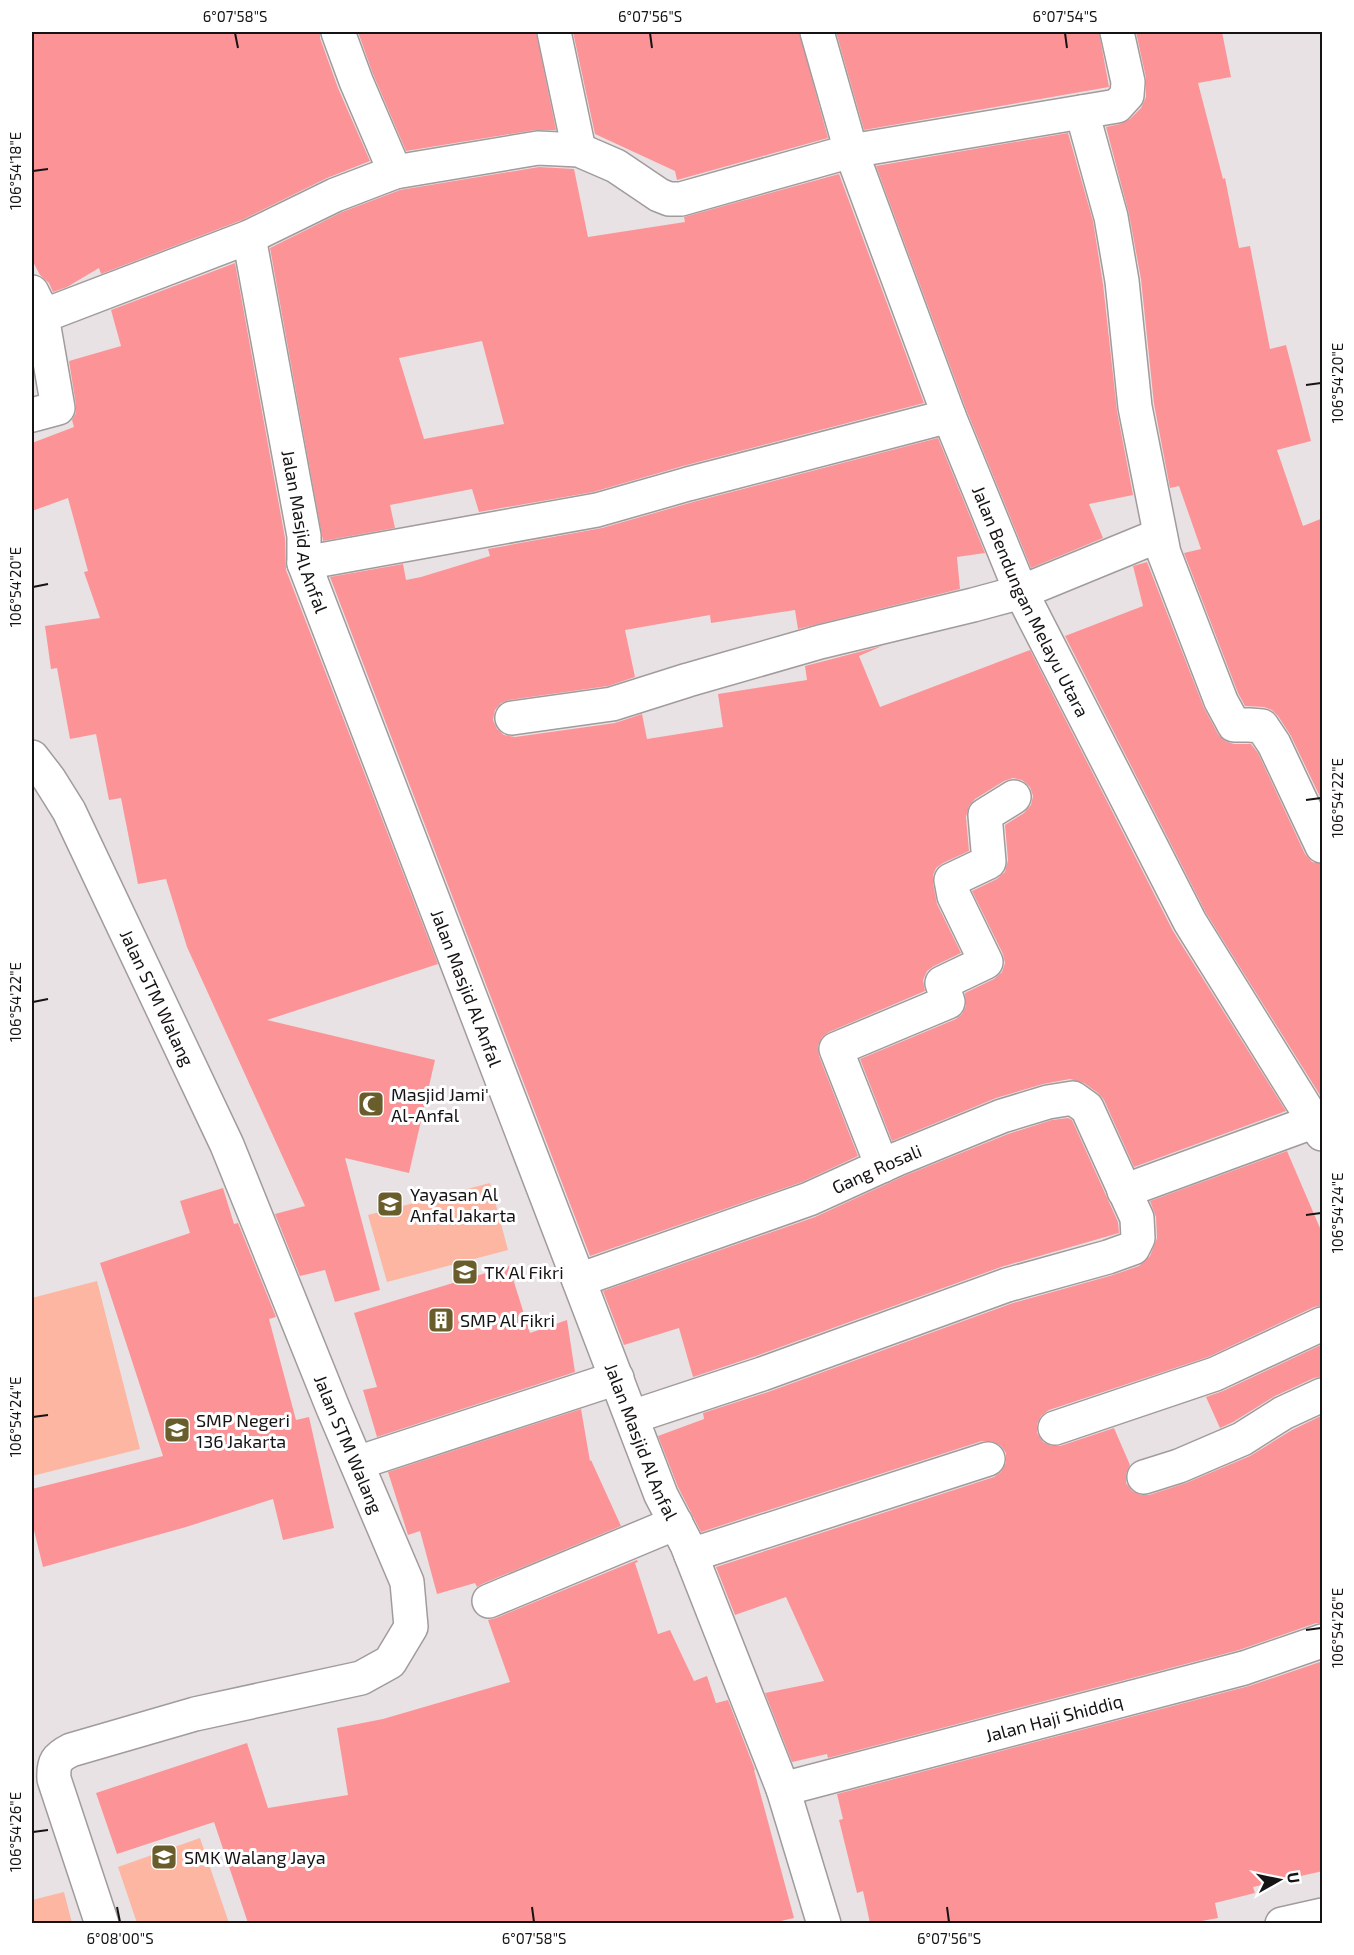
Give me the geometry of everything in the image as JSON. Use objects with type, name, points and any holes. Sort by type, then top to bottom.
[{"type":"street","points":[[338,32],[356,81],[395,172]]},
{"type":"street","points":[[554,32],[579,150]]},
{"type":"street","name":"Jalan Bendungan Melayu Utara","points":[[817,32],[851,151],[949,416],[1021,592],[1190,922],[1319,1128]]},
{"type":"street","points":[[36,301],[46,312],[53,312],[249,237],[335,195],[395,172],[538,148],[579,150],[616,166],[658,195],[669,199],[681,199],[851,151],[1117,106],[1126,95],[1128,82],[1117,32]]},
{"type":"street","points":[[1082,112],[1111,217],[1122,280],[1135,407],[1164,553],[1221,701],[1234,726],[1249,724],[1262,726],[1274,744],[1323,846]]},
{"type":"street","name":"Jalan Masjid Al Anfal","points":[[249,237],[304,536],[304,563],[662,1496],[691,1555],[783,1788],[824,1923]]},
{"type":"street","points":[[32,415],[58,408],[36,301]]},
{"type":"street","points":[[304,563],[597,510],[949,416]]},
{"type":"street","points":[[512,718],[612,704],[820,642],[1021,592],[1160,535]]},
{"type":"street","name":"Jalan STM Walang","points":[[32,757],[69,811],[227,1145],[407,1582],[411,1627],[390,1662],[361,1678],[195,1714],[71,1750],[58,1756],[53,1765],[54,1779],[102,1923]]},
{"type":"street","points":[[882,1166],[836,1048],[948,1002],[942,982],[986,962],[954,896],[951,880],[989,862],[984,815],[1014,797]]},
{"type":"street","name":"Gang Rosali","points":[[579,1280],[809,1199],[1002,1116],[1048,1102],[1073,1098],[1087,1108],[1137,1218],[1138,1238],[1133,1248],[1007,1285],[762,1374],[632,1417]]},
{"type":"street","points":[[1124,1191],[1319,1128]]},
{"type":"street","points":[[1055,1428],[1215,1374],[1323,1324]]},
{"type":"street","points":[[357,1463],[617,1378]]},
{"type":"street","points":[[1144,1477],[1179,1466],[1242,1439],[1283,1413],[1323,1395]]},
{"type":"street","points":[[691,1555],[988,1459]]},
{"type":"street","points":[[489,1601],[676,1523]]},
{"type":"street","name":"Jalan Haji Shiddiq","points":[[783,1788],[1244,1668],[1323,1641]]},
{"type":"street","points":[[1282,1923],[1323,1915]]},
{"type":"shaded area","points":[[490,1183],[508,1250],[387,1282],[368,1215]]},
{"type":"shaded area","points":[[97,1281],[140,1449],[32,1476],[32,1298]]},
{"type":"shaded area","points":[[200,1838],[229,1923],[137,1923],[118,1867]]},
{"type":"shaded area","points":[[64,1892],[72,1923],[32,1923],[32,1900]]},
{"type":"building","points":[[32,32],[320,32],[320,38],[338,88],[370,161],[327,178],[242,220],[101,274],[99,268],[67,287],[53,292],[32,260]]},
{"type":"building","points":[[358,32],[536,32],[556,130],[535,130],[406,151],[373,74]]},
{"type":"building","points":[[573,32],[799,32],[828,138],[677,180],[675,171],[595,134]]},
{"type":"building","points":[[836,32],[1099,32],[1109,87],[864,130]]},
{"type":"building","points":[[1136,32],[1222,32],[1231,77],[1198,83],[1223,179],[1225,178],[1239,248],[1250,246],[1270,349],[1286,345],[1311,441],[1277,450],[1303,526],[1323,518],[1323,803],[1291,736],[1278,716],[1272,710],[1264,707],[1245,706],[1184,553],[1201,549],[1179,486],[1170,488],[1154,404],[1141,279],[1129,214],[1106,127],[1130,119],[1141,108],[1146,97],[1146,78]]},
{"type":"building","points":[[1068,133],[1093,221],[1103,284],[1117,411],[1133,495],[1089,504],[1103,538],[1031,568],[966,409],[876,166]]},
{"type":"building","points":[[539,167],[574,169],[588,237],[685,222],[684,217],[839,174],[924,403],[593,492],[479,512],[472,489],[390,505],[395,528],[323,541],[270,248],[342,212],[400,190]],"holes":[[[482,341],[504,424],[424,439],[399,358]]]},
{"type":"building","points":[[235,263],[285,538],[286,570],[438,964],[267,1020],[435,1060],[409,1173],[345,1158],[380,1290],[335,1302],[325,1270],[300,1276],[275,1214],[305,1206],[187,947],[166,879],[138,884],[121,798],[109,800],[96,734],[70,739],[57,668],[51,669],[45,626],[100,618],[84,572],[88,571],[68,498],[32,511],[32,443],[74,427],[72,420],[76,413],[76,405],[69,361],[121,346],[111,310]]},
{"type":"building","points":[[938,438],[985,553],[957,557],[960,589],[798,629],[795,610],[711,623],[710,615],[625,630],[635,677],[608,686],[501,703],[495,710],[493,720],[497,729],[504,735],[515,737],[615,723],[642,714],[647,739],[723,727],[718,694],[807,680],[805,666],[882,646],[859,656],[880,707],[1030,650],[1173,931],[1286,1111],[1134,1167],[1104,1100],[1084,1083],[1070,1079],[1043,1084],[996,1098],[892,1141],[860,1059],[956,1019],[966,1006],[965,993],[994,979],[1002,972],[1005,963],[1003,954],[972,891],[997,879],[1005,872],[1008,860],[1005,825],[1024,813],[1031,805],[1033,796],[1030,787],[1022,780],[1013,778],[975,799],[969,806],[966,817],[969,851],[943,863],[936,868],[933,875],[937,904],[961,953],[927,971],[923,980],[925,991],[829,1032],[822,1037],[818,1046],[819,1056],[858,1156],[802,1182],[590,1256],[330,577],[403,564],[406,580],[421,577],[490,556],[488,549],[602,528]]},
{"type":"building","points":[[1147,562],[1204,708],[1218,734],[1225,741],[1234,744],[1251,744],[1258,753],[1305,854],[1312,862],[1323,864],[1323,1093],[1320,1095],[1206,913],[1065,636],[1143,606],[1133,566]]},
{"type":"building","points":[[1068,1118],[1072,1120],[1118,1222],[1119,1233],[1001,1267],[693,1377],[679,1328],[624,1345],[603,1291],[815,1217],[904,1176],[1008,1134],[1052,1120]]},
{"type":"building","points":[[1287,1151],[1323,1235],[1323,1305],[1314,1307],[1208,1357],[1049,1410],[1041,1416],[1037,1424],[1037,1433],[1043,1442],[1051,1446],[1060,1446],[1114,1428],[1130,1465],[1126,1474],[1126,1483],[1132,1491],[1141,1495],[1149,1495],[1186,1483],[1250,1456],[1292,1430],[1323,1415],[1323,1623],[1316,1623],[1239,1650],[828,1758],[827,1754],[792,1762],[765,1693],[824,1681],[786,1597],[735,1615],[716,1567],[994,1477],[1001,1472],[1006,1463],[1006,1453],[1001,1446],[992,1441],[982,1441],[701,1532],[678,1487],[658,1436],[704,1419],[703,1413],[768,1392],[1013,1303],[1139,1266],[1150,1256],[1157,1238],[1156,1217],[1150,1201]]},
{"type":"building","points":[[223,1188],[234,1224],[238,1223],[276,1317],[269,1319],[296,1420],[309,1417],[334,1528],[283,1540],[273,1499],[186,1527],[43,1567],[32,1522],[32,1489],[163,1456],[100,1263],[190,1233],[180,1201]]},
{"type":"building","points":[[509,1266],[530,1333],[567,1320],[575,1372],[377,1437],[363,1390],[377,1387],[354,1313]]},
{"type":"building","points":[[1323,1344],[1323,1376],[1275,1396],[1220,1428],[1206,1397]]},
{"type":"building","points":[[581,1409],[590,1461],[621,1526],[477,1587],[475,1583],[437,1594],[420,1531],[408,1535],[388,1472]]},
{"type":"building","points":[[637,1560],[638,1562],[635,1563],[658,1634],[670,1630],[694,1681],[707,1676],[716,1703],[728,1700],[755,1770],[794,1918],[772,1923],[248,1923],[214,1822],[117,1854],[96,1793],[247,1743],[268,1808],[348,1795],[337,1728],[383,1719],[510,1682],[488,1620]]},
{"type":"building","points":[[1323,1661],[1323,1871],[1253,1887],[1255,1893],[1215,1903],[1218,1918],[1191,1923],[870,1923],[863,1891],[857,1893],[839,1820],[843,1819],[837,1794],[1249,1686]]},
{"type":"place","name":"Masjid Jami' Al-Anfal","points":[[371,1104]]},
{"type":"place","name":"Yayasan Al Anfal Jakarta","points":[[390,1204]]},
{"type":"place","name":"TK Al Fikri","points":[[465,1272]]},
{"type":"place","name":"SMP Al Fikri","points":[[441,1320]]},
{"type":"place","name":"SMP Negeri 136 Jakarta","points":[[177,1430]]},
{"type":"place","name":"SMK Walang Jaya","points":[[164,1857]]}]
